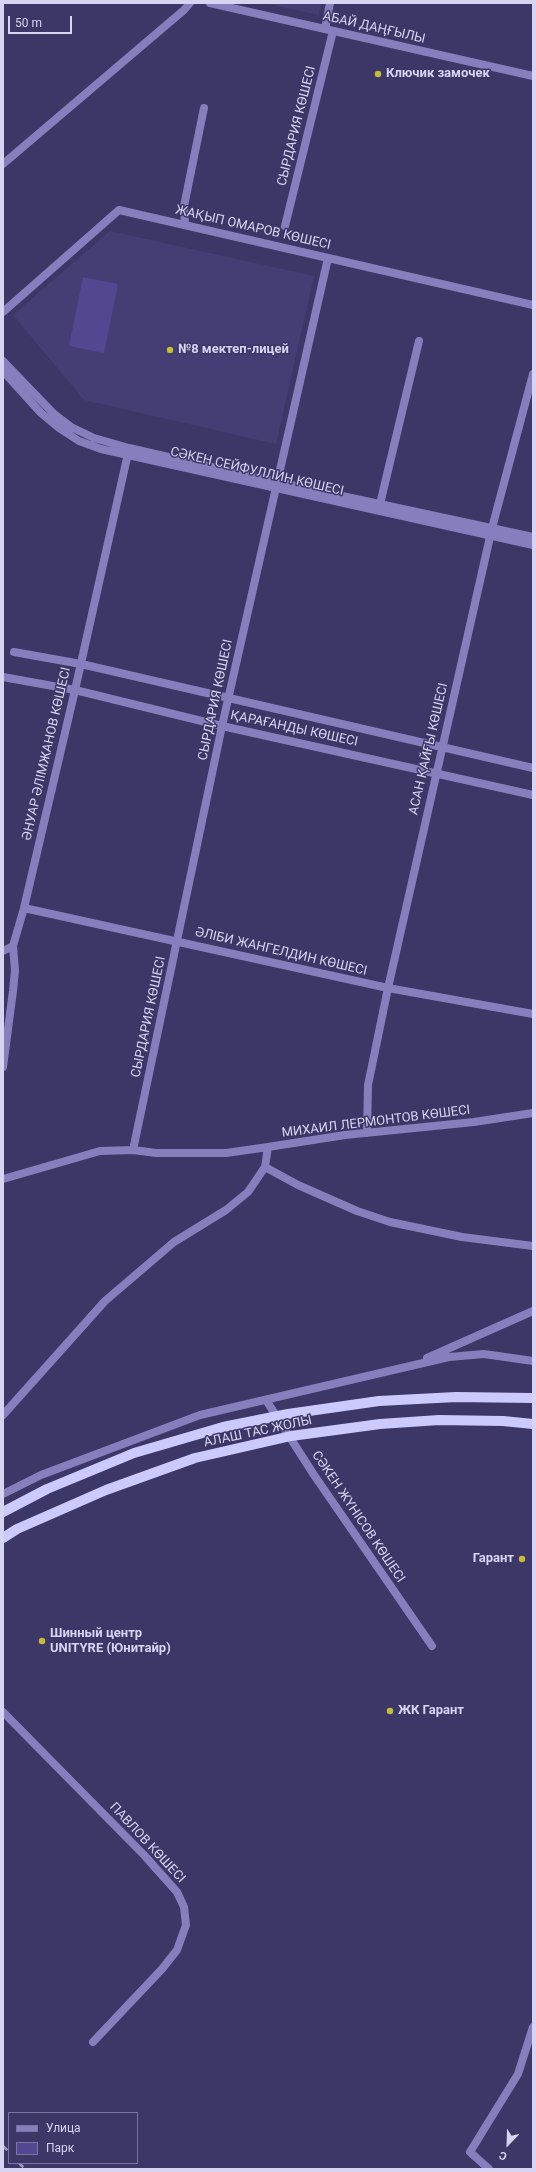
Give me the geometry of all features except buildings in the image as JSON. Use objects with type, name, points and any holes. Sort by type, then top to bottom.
[{"type":"main road","name":"АЛАШ ТАС ЖОЛЫ","points":[[3,1512],[47,1489],[134,1453],[223,1427],[288,1414],[379,1401],[456,1397],[533,1398]]},
{"type":"main road","name":"АЛАШ ТАС ЖОЛЫ","points":[[3,1538],[17,1529],[106,1490],[195,1458],[291,1436],[380,1424],[439,1420],[503,1421],[533,1424]]},
{"type":"street","points":[[3,164],[184,10],[190,3]]},
{"type":"street","name":"АБАЙ ДАҢҒЫЛЫ","points":[[210,3],[533,76]]},
{"type":"street","name":"СЫРДАРИЯ КӨШЕСІ","points":[[285,226],[329,30],[330,3]]},
{"type":"street","points":[[185,225],[184,206],[204,108]]},
{"type":"street","name":"ЖАҚЫП ОМАРОВ КӨШЕСІ","points":[[3,312],[119,210],[533,305]]},
{"type":"street","name":"СЫРДАРИЯ КӨШЕСІ","points":[[133,1150],[222,726],[328,258]]},
{"type":"street","points":[[380,504],[419,341]]},
{"type":"street","name":"СӘКЕН СЕЙФУЛЛИН КӨШЕСІ","points":[[3,361],[32,394],[71,427],[128,452]]},
{"type":"street","name":"СӘКЕН СЕЙФУЛЛИН КӨШЕСІ","points":[[3,371],[41,413],[59,428],[79,440],[491,532],[533,537]]},
{"type":"street","name":"АСАН ҚАЙҒЫ КӨШЕСІ","points":[[367,1133],[368,1085],[388,988],[491,532],[533,374]]},
{"type":"street","name":"ӘНУАР ӘЛІМЖАНОВ КӨШЕСІ","points":[[3,1067],[14,977],[13,946],[24,908],[75,690],[128,452]]},
{"type":"street","name":"СӘКЕН СЕЙФУЛЛИН КӨШЕСІ","points":[[276,485],[380,504],[491,532],[533,545]]},
{"type":"street","name":"ҚАРАҒАНДЫ КӨШЕСІ","points":[[14,652],[81,664],[229,697],[533,768]]},
{"type":"street","name":"ҚАРАҒАНДЫ КӨШЕСІ","points":[[3,677],[75,690],[222,726],[533,796]]},
{"type":"street","name":"ӘЛІБИ ЖАНГЕЛДИН КӨШЕСІ","points":[[24,908],[388,988],[533,1014]]},
{"type":"street","points":[[3,951],[13,946]]},
{"type":"street","name":"МИХАИЛ ЛЕРМОНТОВ КӨШЕСІ","points":[[3,1415],[105,1301],[174,1242],[226,1210],[248,1192],[265,1167],[268,1148],[367,1133],[474,1122],[533,1113]]},
{"type":"street","points":[[3,1179],[100,1151],[133,1150],[156,1153],[226,1153],[268,1148]]},
{"type":"street","points":[[265,1167],[311,1191],[390,1222],[462,1237],[533,1246]]},
{"type":"street","points":[[410,1365],[533,1311]]},
{"type":"street","points":[[3,1494],[42,1475],[130,1440],[200,1416],[410,1365],[449,1357],[484,1354],[533,1361]]},
{"type":"street","name":"СӘКЕН ЖҮНІСОВ КӨШЕСІ","points":[[266,1400],[314,1474],[432,1646]]},
{"type":"street","name":"ПАВЛОВ КӨШЕСІ","points":[[3,1712],[144,1855],[177,1892],[184,1907],[186,1925],[176,1950],[162,1969],[93,2042]]},
{"type":"street","points":[[489,2169],[470,2152],[518,2074],[533,2026]]},
{"type":"shaded area","points":[[264,3],[321,3],[319,15]]},
{"type":"shaded area","name":"№8 мектеп-лицей","points":[[110,231],[314,276],[276,444],[84,400],[13,315]]},
{"type":"green space","points":[[83,277],[118,284],[104,353],[69,346]]},
{"type":"railway","points":[[3,2146],[8,2151]]},
{"type":"railway","points":[[20,2164],[25,2169]]},
{"type":"place","name":"Ключик замочек","points":[[378,74]]},
{"type":"place","name":"№8 мектеп-лицей","points":[[170,350]]},
{"type":"place","name":"Гарант","points":[[522,1559]]},
{"type":"place","name":"Шинный центр UNITYRE (Юнитайр)","points":[[42,1641]]},
{"type":"place","name":"ЖК Гарант","points":[[390,1711]]}]
